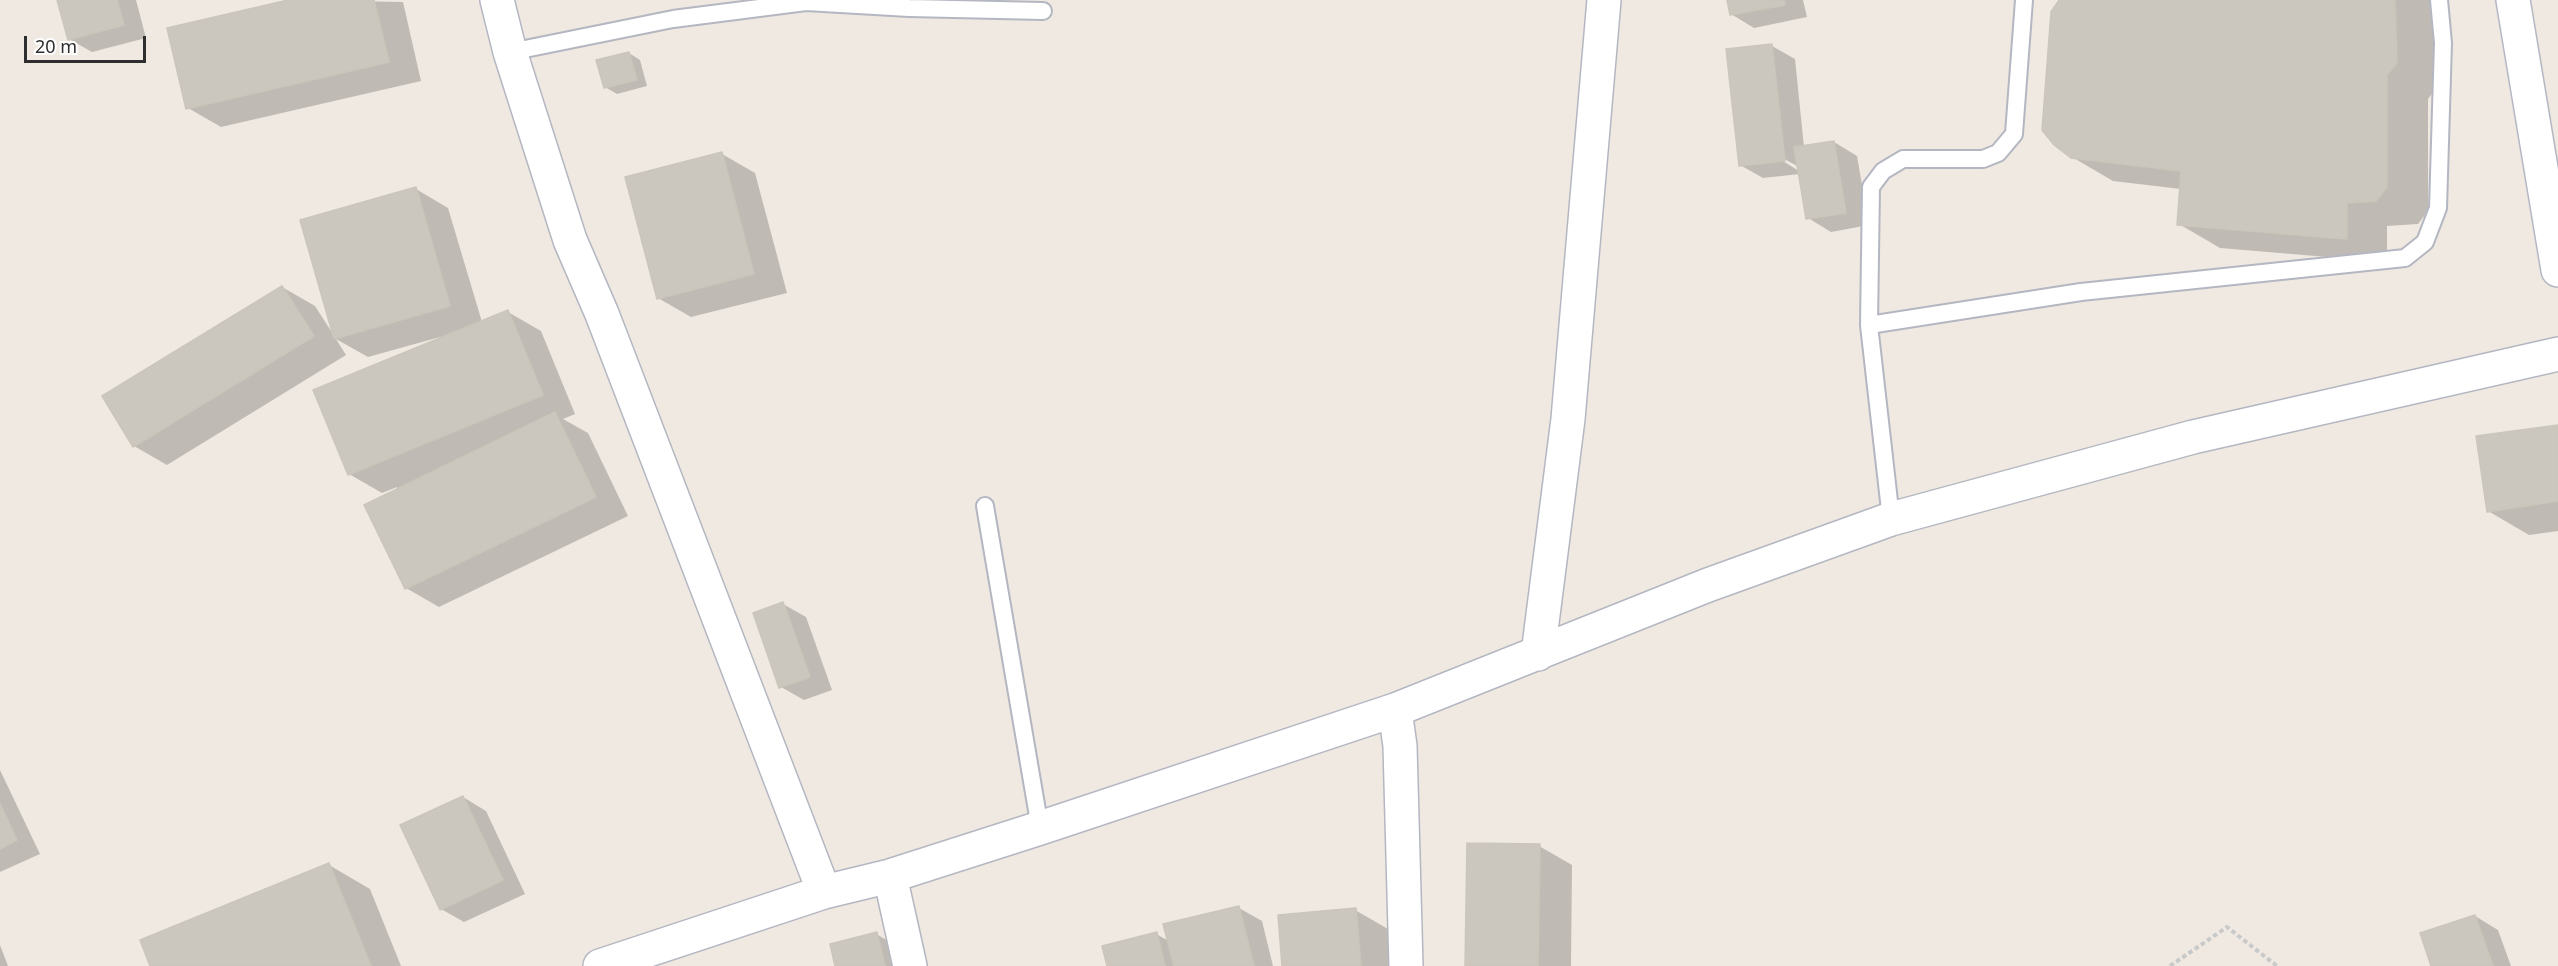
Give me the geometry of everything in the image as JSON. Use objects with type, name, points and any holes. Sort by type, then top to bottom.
[{"type":"street","points":[[497,0],[510,52],[570,240],[607,325],[824,892]]},
{"type":"street","points":[[1538,654],[1568,419],[1604,0]]},
{"type":"street","points":[[2513,0],[2558,270]]},
{"type":"street","points":[[600,966],[824,892],[890,876],[1040,828],[1395,710],[1708,585],[1891,519],[2193,437],[2558,354]]},
{"type":"street","points":[[1395,710],[1400,746],[1406,966]]},
{"type":"street","points":[[890,876],[910,966]]},
{"type":"lane","points":[[1891,519],[1869,325],[1871,187],[1883,171],[1903,159],[1983,159],[1998,153],[2014,134],[2024,0]]},
{"type":"lane","points":[[1869,325],[2081,292],[2405,258],[2426,242],[2438,208],[2443,43],[2439,0]]},
{"type":"lane","points":[[510,52],[673,19],[806,2],[909,8],[1043,11]]},
{"type":"lane","points":[[985,506],[1040,828]]},
{"type":"path","points":[[2170,966],[2227,927],[2277,966]]},
{"type":"building","points":[[57,0],[117,0],[124,25],[68,40]]},
{"type":"building","points":[[288,0],[374,0],[389,62],[186,109],[167,28]]},
{"type":"building","points":[[1727,0],[1784,0],[1785,5],[1730,15]]},
{"type":"building","points":[[2059,0],[2395,0],[2397,63],[2387,75],[2387,187],[2376,201],[2347,203],[2347,239],[2177,225],[2181,171],[2071,158],[2054,145],[2042,130],[2051,12]]},
{"type":"building","points":[[1772,44],[1785,161],[1739,166],[1726,49]]},
{"type":"building","points":[[629,52],[637,80],[604,88],[596,60]]},
{"type":"building","points":[[1834,141],[1846,213],[1806,219],[1794,147]]},
{"type":"building","points":[[722,152],[754,274],[657,299],[625,177]]},
{"type":"building","points":[[416,187],[450,306],[334,339],[300,220]]},
{"type":"building","points":[[282,286],[314,336],[133,447],[102,396]]},
{"type":"building","points":[[508,310],[543,395],[348,475],[313,390]]},
{"type":"building","points":[[555,412],[596,497],[405,589],[364,505]]},
{"type":"building","points":[[2558,425],[2558,501],[2487,512],[2476,436]]},
{"type":"building","points":[[783,602],[810,677],[779,688],[753,613]]},
{"type":"building","points":[[463,796],[503,880],[440,910],[400,825]]},
{"type":"building","points":[[0,804],[17,840],[0,849]]},
{"type":"building","points":[[1467,843],[1540,844],[1538,966],[1465,966]]},
{"type":"building","points":[[329,863],[371,966],[150,966],[140,940]]},
{"type":"building","points":[[1239,906],[1254,966],[1174,966],[1163,924]]},
{"type":"building","points":[[1356,908],[1361,966],[1282,966],[1278,915]]},
{"type":"building","points":[[2475,915],[2493,966],[2431,966],[2420,933]]},
{"type":"building","points":[[877,932],[885,966],[835,966],[830,944]]},
{"type":"building","points":[[1157,932],[1165,966],[1107,966],[1102,946]]}]
